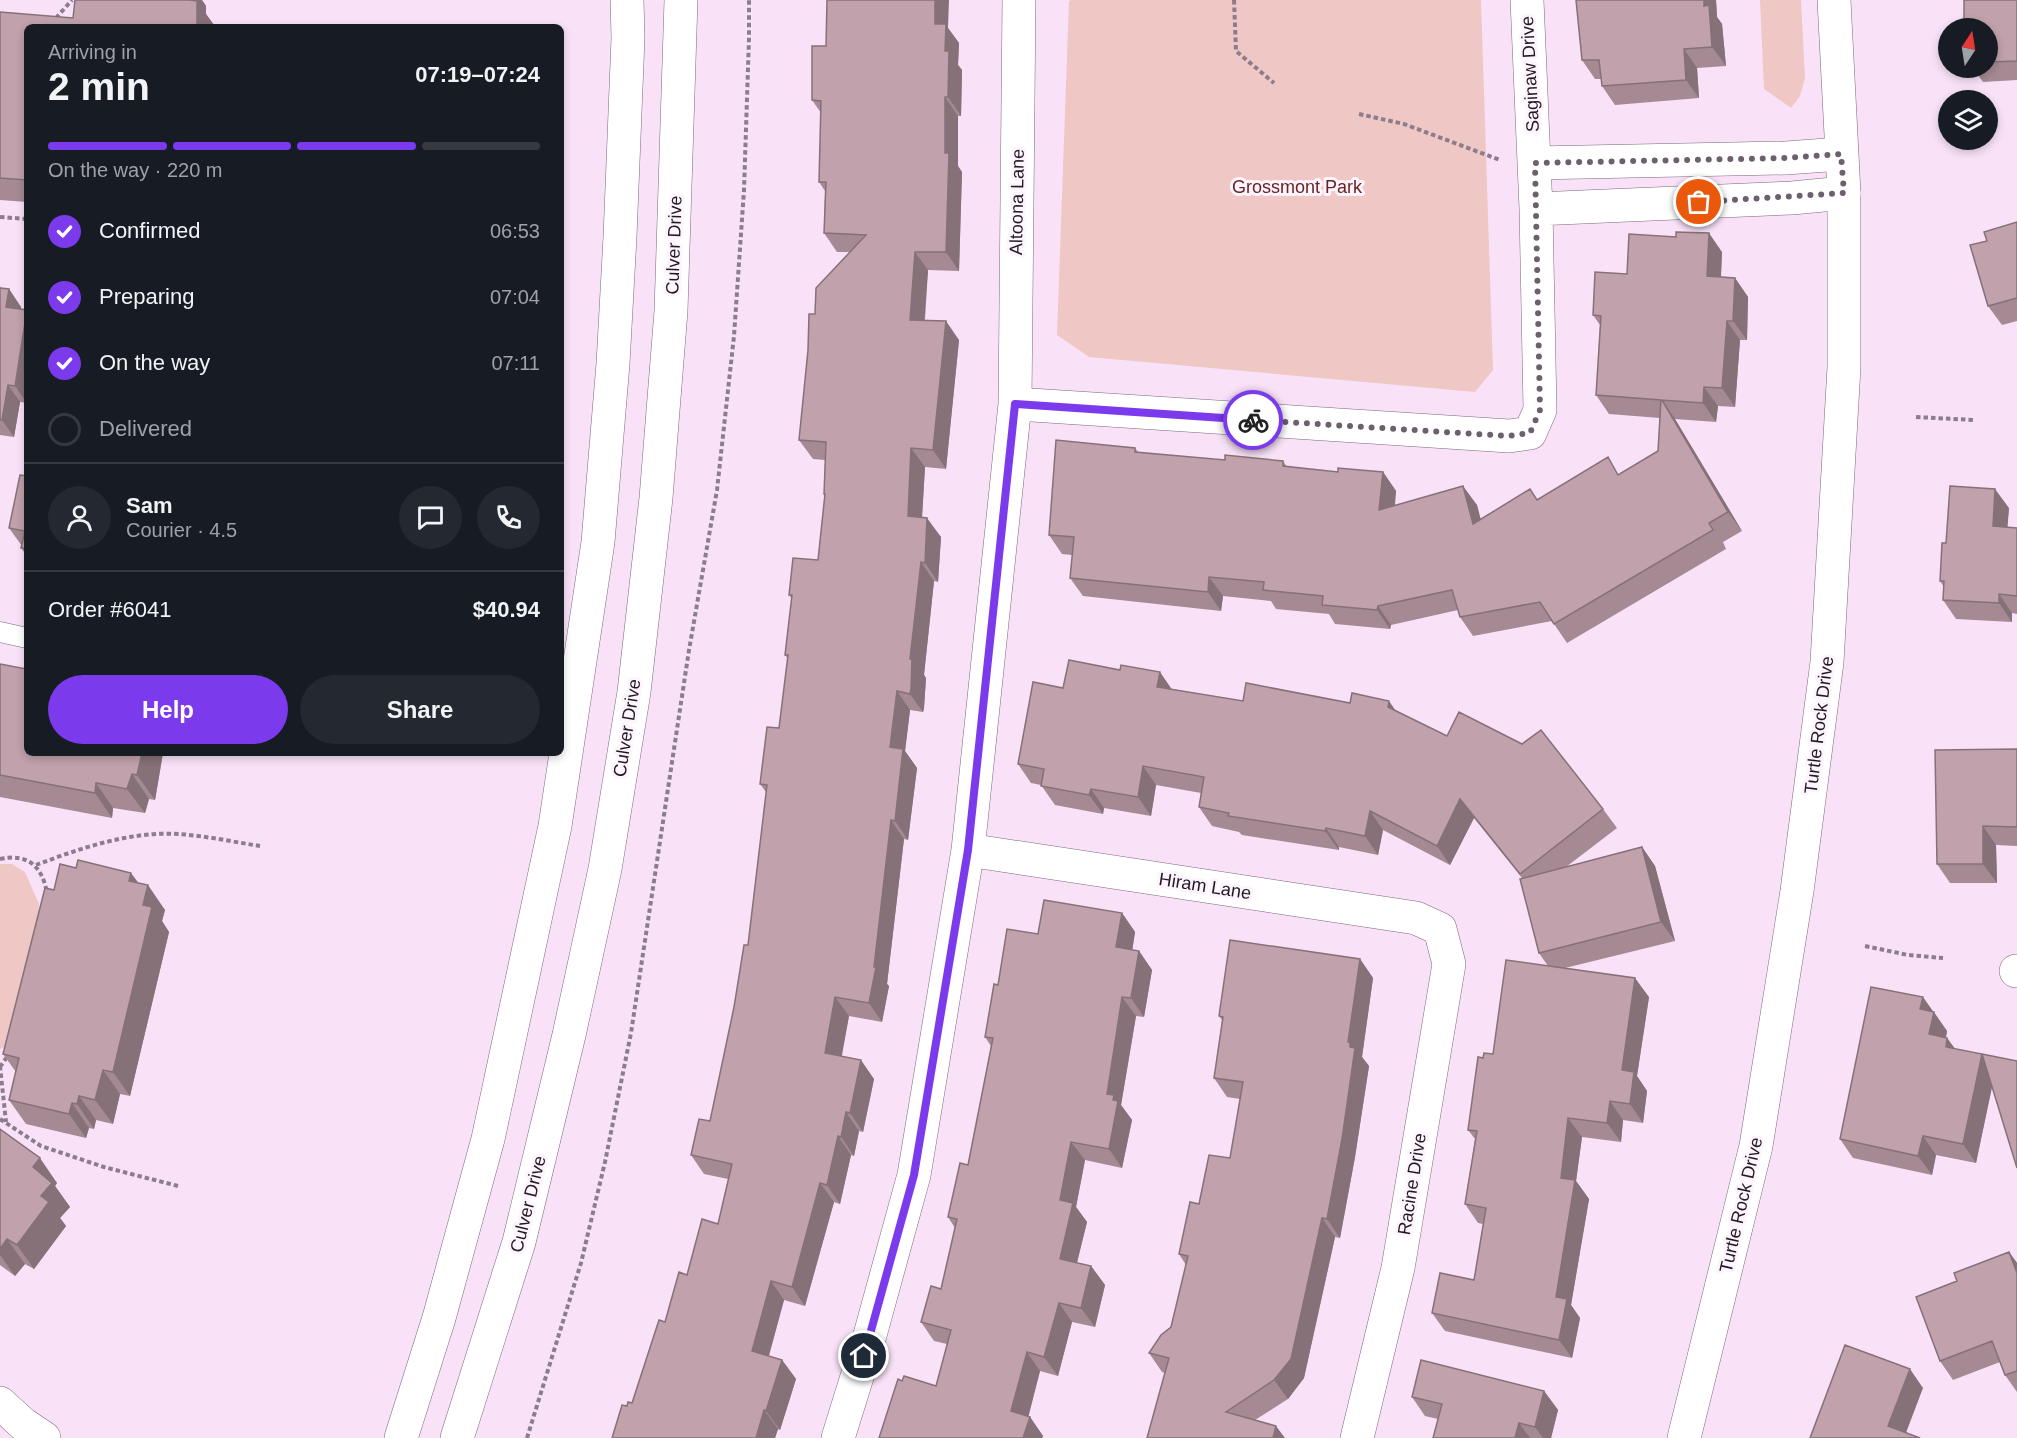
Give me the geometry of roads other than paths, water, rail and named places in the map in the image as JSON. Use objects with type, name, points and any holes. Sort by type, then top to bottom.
[{"type":"street","points":[[401,1438],[439,1318],[488,1138],[557,815],[598,542],[620,249],[628,38],[627,0]]},
{"type":"street","name":"Culver Drive","points":[[457,1438],[519,1242],[569,1035],[605,869],[632,704],[656,498],[672,312],[681,0]]},
{"type":"street","name":"Altoona Lane","points":[[838,1438],[870,1335],[914,1175],[968,850],[1015,404],[1019,0]]},
{"type":"street","name":"Saginaw Drive","points":[[1015,404],[1509,436],[1530,433],[1540,410],[1535,163],[1527,0]]},
{"type":"street","name":"Turtle Rock Drive","points":[[1684,1438],[1756,1146],[1797,891],[1827,662],[1844,367],[1844,193],[1834,0]]},
{"type":"street","points":[[1535,163],[1786,158],[1841,154]]},
{"type":"street","points":[[1536,209],[1844,193]]},
{"type":"street","name":"Hiram Lane","points":[[968,850],[1416,918],[1440,929]]},
{"type":"street","name":"Racine Drive","points":[[1357,1438],[1398,1268],[1449,964],[1440,929]]},
{"type":"street","points":[[0,1403],[23,1424],[44,1438]]},
{"type":"lane","points":[[0,632],[24,637]]},
{"type":"park label","name":"Grossmont Park","points":[[1297,187]]}]
